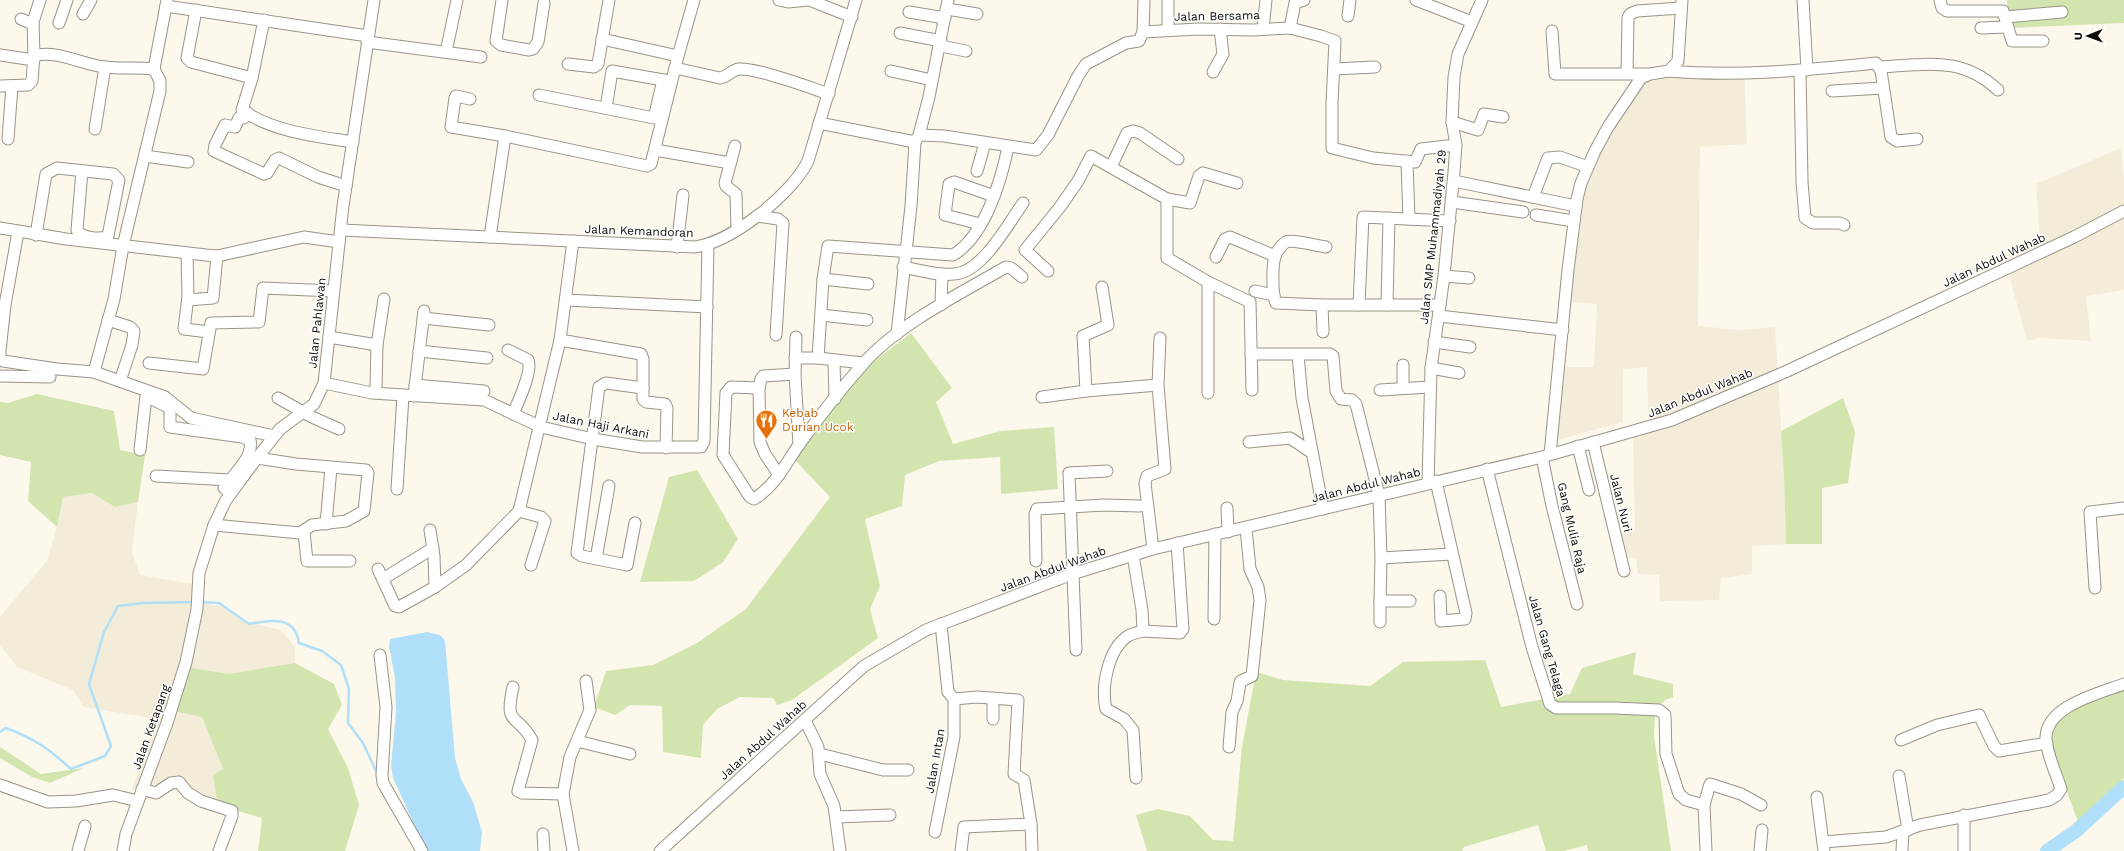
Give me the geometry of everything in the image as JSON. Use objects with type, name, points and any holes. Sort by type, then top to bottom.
[{"type":"street","points":[[0,86],[26,86],[30,84],[34,58],[33,24],[40,0]]},
{"type":"street","points":[[59,24],[67,0]]},
{"type":"street","points":[[83,14],[91,0]]},
{"type":"street","name":"Jalan Pahlawan","points":[[197,609],[199,574],[203,557],[214,525],[231,493],[280,429],[303,413],[317,400],[324,382],[333,290],[346,186],[374,0]]},
{"type":"street","points":[[446,52],[457,0]]},
{"type":"street","points":[[502,0],[496,41],[500,45],[529,50],[533,49],[538,42],[544,3]]},
{"type":"street","points":[[568,64],[594,67],[598,64],[610,0]]},
{"type":"street","points":[[779,0],[788,2],[809,0],[852,17]]},
{"type":"street","name":"Jalan Kemandoran","points":[[341,230],[677,247],[695,247],[721,239],[757,216],[803,172],[829,94],[856,0]]},
{"type":"street","points":[[819,123],[917,139],[944,136],[1032,151],[1040,146],[1086,64],[1126,43],[1139,41],[1143,32],[1144,0]]},
{"type":"street","points":[[1168,0],[1168,30]]},
{"type":"street","points":[[1263,29],[1266,0]]},
{"type":"street","points":[[1290,28],[1295,4],[1304,0]]},
{"type":"street","points":[[1348,16],[1350,0]]},
{"type":"street","points":[[1416,0],[1472,22]]},
{"type":"street","name":"Jalan SMP Muhammadiyah 29","points":[[1440,596],[1441,621],[1465,619],[1466,613],[1452,554],[1432,482],[1430,387],[1434,342],[1444,276],[1454,181],[1456,145],[1452,122],[1454,77],[1458,54],[1482,0]]},
{"type":"street","points":[[1804,0],[1802,182],[1805,218],[1813,223],[1840,223],[1844,225]]},
{"type":"street","points":[[1940,0],[1942,8],[1946,12],[2003,11],[2012,41],[2043,41]]},
{"type":"street","points":[[539,95],[654,118],[667,81],[675,68],[690,1]]},
{"type":"street","points":[[94,372],[114,299],[123,246],[160,91],[160,81],[154,69],[166,3],[196,10],[481,57]]},
{"type":"street","points":[[1626,73],[1628,18],[1630,14],[1637,11],[1682,4],[1680,56],[1676,65],[1669,70]]},
{"type":"street","points":[[897,334],[917,139],[941,43],[947,9]]},
{"type":"street","points":[[909,12],[947,9],[977,14]]},
{"type":"street","points":[[196,10],[187,58],[188,61],[252,78]]},
{"type":"street","points":[[1981,28],[2062,12]]},
{"type":"street","points":[[22,19],[33,24]]},
{"type":"street","points":[[264,20],[252,78],[241,107],[248,114],[282,128],[353,142]]},
{"type":"street","name":"Jalan Bersama","points":[[1143,32],[1168,30],[1290,28],[1335,41],[1332,148],[1373,158],[1407,161]]},
{"type":"street","points":[[1213,72],[1222,54],[1220,29]]},
{"type":"street","points":[[1552,31],[1555,74],[1650,74],[1669,70],[1727,74],[1876,64],[1879,67],[1944,65],[1959,67],[1974,72],[1998,90]]},
{"type":"street","points":[[900,33],[966,51]]},
{"type":"street","points":[[602,39],[678,56]]},
{"type":"street","points":[[0,55],[34,58],[57,56],[104,67],[154,69]]},
{"type":"street","points":[[95,129],[104,67]]},
{"type":"street","points":[[1334,69],[1375,67]]},
{"type":"street","points":[[1879,67],[1891,137],[1897,141],[1917,139]]},
{"type":"street","points":[[675,68],[720,78],[725,77],[734,70],[750,70],[829,94]]},
{"type":"street","points":[[606,108],[612,71],[667,81]]},
{"type":"street","points":[[891,71],[932,80]]},
{"type":"street","name":"Gang Mulia Raja","points":[[1577,604],[1552,506],[1546,456],[1563,330],[1576,206],[1579,189],[1608,127],[1641,78],[1650,74]]},
{"type":"street","points":[[470,98],[455,97],[451,127],[505,136],[649,166],[655,150],[667,81]]},
{"type":"street","points":[[8,138],[12,86]]},
{"type":"street","points":[[1832,91],[1883,88]]},
{"type":"street","points":[[248,114],[244,118],[239,118],[235,128],[225,125],[214,151],[264,174],[278,158],[318,177],[346,186]]},
{"type":"street","points":[[1452,122],[1478,130],[1484,114],[1503,117]]},
{"type":"street","points":[[1111,167],[1127,133],[1133,131],[1140,133],[1178,159]]},
{"type":"street","points":[[490,237],[505,136]]},
{"type":"street","points":[[977,171],[985,143]]},
{"type":"street","points":[[1409,219],[1407,161],[1416,162],[1420,150],[1425,148],[1456,145]]},
{"type":"street","points":[[735,146],[725,185],[736,194],[737,229]]},
{"type":"street","points":[[818,358],[826,248],[831,245],[953,255],[965,245],[980,224],[994,196],[1004,167],[1008,147]]},
{"type":"street","points":[[655,150],[730,163]]},
{"type":"street","points":[[145,156],[188,162]]},
{"type":"street","points":[[1048,271],[1025,250],[1065,200],[1078,181],[1091,156],[1111,167],[1128,179],[1167,200],[1190,203],[1199,176],[1203,173],[1237,183]]},
{"type":"street","points":[[1533,197],[1548,158],[1560,157],[1588,167]]},
{"type":"street","points":[[36,235],[46,174],[57,168],[113,174],[118,180],[109,234],[106,238],[84,236],[77,230],[82,171]]},
{"type":"street","points":[[1454,181],[1576,206]]},
{"type":"street","points":[[980,224],[941,214],[950,183],[954,182],[994,196]]},
{"type":"street","points":[[677,247],[683,195]]},
{"type":"street","points":[[1167,200],[1167,258],[1208,282],[1250,302],[1252,390]]},
{"type":"street","points":[[1452,202],[1523,212]]},
{"type":"street","points":[[903,267],[942,274],[962,273],[986,256],[1022,203]]},
{"type":"street","name":"Jalan Abdul Wahab","points":[[660,851],[868,663],[910,638],[941,624],[1072,574],[1154,549],[1546,456],[1578,446],[1650,428],[1724,400],[2074,237],[2124,211]]},
{"type":"street","points":[[1536,214],[1574,221]]},
{"type":"street","points":[[757,216],[778,219],[783,223],[776,335]]},
{"type":"street","points":[[1359,305],[1361,219],[1365,217],[1450,222]]},
{"type":"street","points":[[1387,305],[1389,218]]},
{"type":"street","points":[[0,228],[36,235],[187,254],[217,256],[304,237],[339,242]]},
{"type":"street","points":[[18,232],[5,271],[0,358],[46,373]]},
{"type":"street","points":[[1216,257],[1225,239],[1230,237],[1275,256]]},
{"type":"street","points":[[378,569],[395,606],[397,607],[435,587],[466,565],[519,511],[560,340],[573,241]]},
{"type":"street","points":[[1326,247],[1287,242],[1275,256],[1274,302],[1278,304],[1387,305],[1439,311],[1563,330]]},
{"type":"street","name":"Jalan Haji Arkani","points":[[324,382],[360,391],[411,392],[476,398],[492,403],[540,426],[593,439],[642,447],[666,448],[704,445],[708,244]]},
{"type":"street","points":[[187,254],[188,300],[184,329],[209,332]]},
{"type":"street","points":[[188,300],[213,298],[217,256]]},
{"type":"street","points":[[986,256],[997,272]]},
{"type":"street","points":[[759,388],[731,387],[726,393],[723,455],[751,498],[755,498],[767,489],[779,475],[799,445],[863,363],[897,334],[941,305],[997,272],[1009,268],[1022,277]]},
{"type":"street","points":[[941,305],[942,274]]},
{"type":"street","points":[[1444,276],[1469,278]]},
{"type":"street","points":[[823,279],[868,284]]},
{"type":"street","points":[[1208,282],[1208,393]]},
{"type":"street","points":[[1086,391],[1083,336],[1108,325],[1102,287]]},
{"type":"street","points":[[149,363],[203,369],[210,326],[214,322],[259,322],[263,288],[333,290]]},
{"type":"street","points":[[1254,291],[1274,295]]},
{"type":"street","points":[[376,388],[377,345],[384,299]]},
{"type":"street","points":[[566,300],[707,307]]},
{"type":"street","points":[[1322,305],[1323,332]]},
{"type":"street","points":[[397,489],[424,315],[489,325]]},
{"type":"street","points":[[821,315],[867,320]]},
{"type":"street","points":[[108,320],[130,327],[134,331],[132,345],[120,381]]},
{"type":"street","points":[[329,337],[377,345]]},
{"type":"street","points":[[796,337],[795,374],[799,445]]},
{"type":"street","points":[[1154,549],[1145,483],[1147,476],[1165,470],[1158,385],[1160,338]]},
{"type":"street","points":[[560,340],[641,354],[643,359],[643,399],[646,402],[665,404],[666,448]]},
{"type":"street","points":[[1434,342],[1470,347]]},
{"type":"street","points":[[508,350],[529,361],[526,380],[513,414]]},
{"type":"street","points":[[419,351],[487,358]]},
{"type":"street","points":[[1251,354],[1330,354],[1334,356],[1336,391],[1341,399],[1352,400],[1356,404],[1379,495],[1381,558],[1380,622]]},
{"type":"street","points":[[1298,355],[1302,398],[1323,509]]},
{"type":"street","points":[[795,358],[818,358],[834,361],[863,363]]},
{"type":"street","points":[[834,361],[835,399]]},
{"type":"street","points":[[1403,365],[1403,388]]},
{"type":"street","points":[[1432,368],[1460,373]]},
{"type":"street","points":[[0,376],[94,372],[165,397],[191,418],[274,436]]},
{"type":"street","points":[[779,475],[764,454],[760,442],[759,388],[761,379],[764,376],[795,374]]},
{"type":"street","points":[[635,523],[627,565],[579,555],[576,550],[601,385],[606,383],[643,388]]},
{"type":"street","points":[[1042,397],[1086,391],[1158,385]]},
{"type":"street","points":[[1380,390],[1430,387]]},
{"type":"street","points":[[411,392],[484,391]]},
{"type":"street","points":[[140,450],[146,396],[170,408],[170,427],[242,437],[250,440],[252,447],[246,460],[224,488],[231,493]]},
{"type":"street","points":[[278,398],[303,413],[339,429]]},
{"type":"street","points":[[1249,442],[1290,438],[1311,452]]},
{"type":"street","name":"Jalan Nuri","points":[[1593,442],[1624,571]]},
{"type":"street","points":[[1578,446],[1589,490]]},
{"type":"street","points":[[214,525],[304,532],[312,525],[346,521],[365,510],[368,471],[331,468],[257,458]]},
{"type":"street","points":[[326,524],[331,468]]},
{"type":"street","name":"Jalan Gang Telaga","points":[[1487,469],[1532,647],[1550,704],[1553,708],[1615,708],[1662,713],[1666,754],[1679,794],[1686,800],[1704,805]]},
{"type":"street","points":[[1076,650],[1072,574],[1070,472],[1107,471]]},
{"type":"street","points":[[156,476],[230,480]]},
{"type":"street","points":[[596,559],[609,486]]},
{"type":"street","points":[[1036,561],[1036,511],[1040,508],[1140,506]]},
{"type":"street","points":[[1227,508],[1228,532]]},
{"type":"street","points":[[2095,588],[2090,512],[2124,508]]},
{"type":"street","points":[[519,511],[541,517],[545,521],[531,565]]},
{"type":"street","points":[[1229,747],[1232,712],[1237,700],[1240,683],[1241,680],[1252,676],[1260,610],[1258,587],[1250,569],[1246,528]]},
{"type":"street","points":[[430,530],[433,548],[435,587]]},
{"type":"street","points":[[304,532],[307,562],[350,561]]},
{"type":"street","points":[[1214,619],[1215,534]]},
{"type":"street","points":[[1136,778],[1133,730],[1129,723],[1124,719],[1106,709],[1105,696],[1107,677],[1114,653],[1129,636],[1143,631],[1180,633],[1183,629],[1177,543]]},
{"type":"street","points":[[383,579],[433,548]]},
{"type":"street","points":[[1381,558],[1452,554]]},
{"type":"street","points":[[1133,555],[1142,610],[1143,631]]},
{"type":"street","points":[[1380,601],[1410,601]]},
{"type":"street","name":"Jalan Ketapang","points":[[123,851],[126,834],[179,686],[197,609]]},
{"type":"street","name":"Jalan Intan","points":[[935,832],[954,737],[954,699],[948,692],[941,624]]},
{"type":"street","points":[[380,655],[386,707],[382,775],[383,783],[422,851]]},
{"type":"street","points":[[573,851],[563,794],[570,757],[590,710],[586,681]]},
{"type":"street","points":[[1816,797],[1823,847],[1886,837],[1929,822],[2049,800],[2057,795],[2061,789],[2047,743],[2048,728],[2057,714],[2066,707],[2124,684]]},
{"type":"street","points":[[513,687],[509,706],[511,716],[532,740],[518,791],[522,793],[563,794]]},
{"type":"street","points":[[993,698],[993,719]]},
{"type":"street","points":[[954,699],[993,698],[1018,700],[1014,774],[1024,780],[1031,824],[1032,851]]},
{"type":"street","points":[[1901,740],[1937,725],[1979,715],[1994,746],[1999,751],[2047,743]]},
{"type":"street","points":[[805,720],[820,754],[820,774],[834,806],[840,851]]},
{"type":"street","points":[[577,741],[630,754]]},
{"type":"street","points":[[820,754],[883,770],[908,770]]},
{"type":"street","points":[[1899,776],[1906,830],[1902,851]]},
{"type":"street","points":[[142,789],[156,793],[172,783],[179,782],[188,793],[201,801],[232,811],[232,816],[219,851]]},
{"type":"street","points":[[1706,851],[1704,805],[1710,784],[1740,794],[1761,805]]},
{"type":"street","points":[[0,785],[48,802],[76,801],[113,795],[138,801]]},
{"type":"street","points":[[836,817],[890,815]]},
{"type":"street","points":[[1964,815],[1964,851]]},
{"type":"street","points":[[961,851],[964,827],[1031,824]]},
{"type":"street","points":[[78,851],[85,826]]},
{"type":"street","points":[[1760,851],[1762,830]]},
{"type":"street","points":[[543,834],[544,851]]},
{"type":"shaded area","points":[[1677,66],[1744,68],[1747,144],[1700,147],[1698,326],[1739,330],[1775,327],[1784,476],[1786,544],[1752,546],[1752,574],[1721,578],[1719,600],[1660,601],[1659,575],[1638,574],[1636,558],[1619,558],[1613,532],[1635,531],[1633,435],[1649,431],[1647,367],[1623,369],[1623,422],[1550,442],[1555,367],[1594,367],[1597,304],[1561,301],[1585,163],[1633,82]]},
{"type":"shaded area","points":[[2121,148],[2124,179],[2124,290],[2086,296],[2091,341],[2039,338],[2027,341],[2004,256],[2040,240],[2036,184]]},
{"type":"shaded area","points":[[92,493],[115,507],[138,502],[132,552],[140,575],[200,585],[199,603],[220,606],[242,621],[281,630],[295,647],[295,663],[229,674],[186,667],[175,710],[202,716],[223,769],[218,805],[151,783],[132,790],[157,719],[84,707],[73,690],[17,667],[0,645],[0,617],[47,561],[57,527],[63,497]]},
{"type":"green space","points":[[2007,0],[2124,0],[2124,23],[2009,28]]},
{"type":"green space","points":[[911,333],[952,388],[936,402],[953,444],[1001,431],[1054,427],[1058,489],[1001,494],[1000,457],[939,461],[905,475],[902,506],[865,519],[880,586],[870,609],[878,638],[792,700],[777,705],[773,698],[740,697],[717,709],[703,725],[701,758],[663,752],[662,706],[630,705],[615,715],[594,707],[606,671],[653,665],[697,643],[746,609],[830,497],[794,459],[864,369]]},
{"type":"green space","points":[[37,394],[114,411],[120,450],[145,455],[138,502],[115,507],[92,493],[63,497],[57,527],[28,501],[31,462],[0,455],[0,402],[8,403]]},
{"type":"green space","points":[[1843,398],[1855,432],[1848,483],[1822,488],[1822,544],[1786,544],[1781,431]]},
{"type":"green space","points":[[697,470],[738,539],[723,562],[694,581],[640,582],[669,477]]},
{"type":"green space","points":[[1636,652],[1633,674],[1673,684],[1673,697],[1665,700],[1655,710],[1654,736],[1671,851],[1588,851],[1587,845],[1564,851],[1546,851],[1538,825],[1464,847],[1462,851],[1147,851],[1136,815],[1158,809],[1190,816],[1213,840],[1233,841],[1242,747],[1256,672],[1283,680],[1370,686],[1403,662],[1485,660],[1501,707],[1570,694],[1582,668]]},
{"type":"green space","points":[[295,663],[334,684],[342,705],[328,729],[348,768],[359,805],[345,851],[258,851],[262,818],[218,805],[213,775],[223,769],[202,717],[174,711],[186,667],[229,674]]},
{"type":"green space","points":[[2124,688],[2124,778],[2078,822],[2049,742],[2057,718],[2068,710]]},
{"type":"green space","points":[[0,747],[41,774],[84,768],[50,783],[32,777],[0,758]]},
{"type":"water","points":[[427,632],[440,635],[445,641],[455,758],[461,779],[473,802],[482,832],[480,851],[426,851],[393,778],[391,766],[396,712],[395,678],[389,646],[390,639]]},
{"type":"waterway","points":[[0,732],[6,728],[33,740],[55,755],[71,769],[105,756],[111,746],[89,684],[104,632],[118,606],[143,603],[194,602]]},
{"type":"waterway","points":[[199,602],[219,603],[249,624],[266,621],[287,624],[293,628],[297,634],[299,643],[322,651],[341,665],[349,689],[348,723],[363,743],[378,775]]},
{"type":"waterway","points":[[2047,851],[2076,831],[2124,787]]},
{"type":"place","name":"Kebab Durian Ucok","points":[[766,440]]}]
